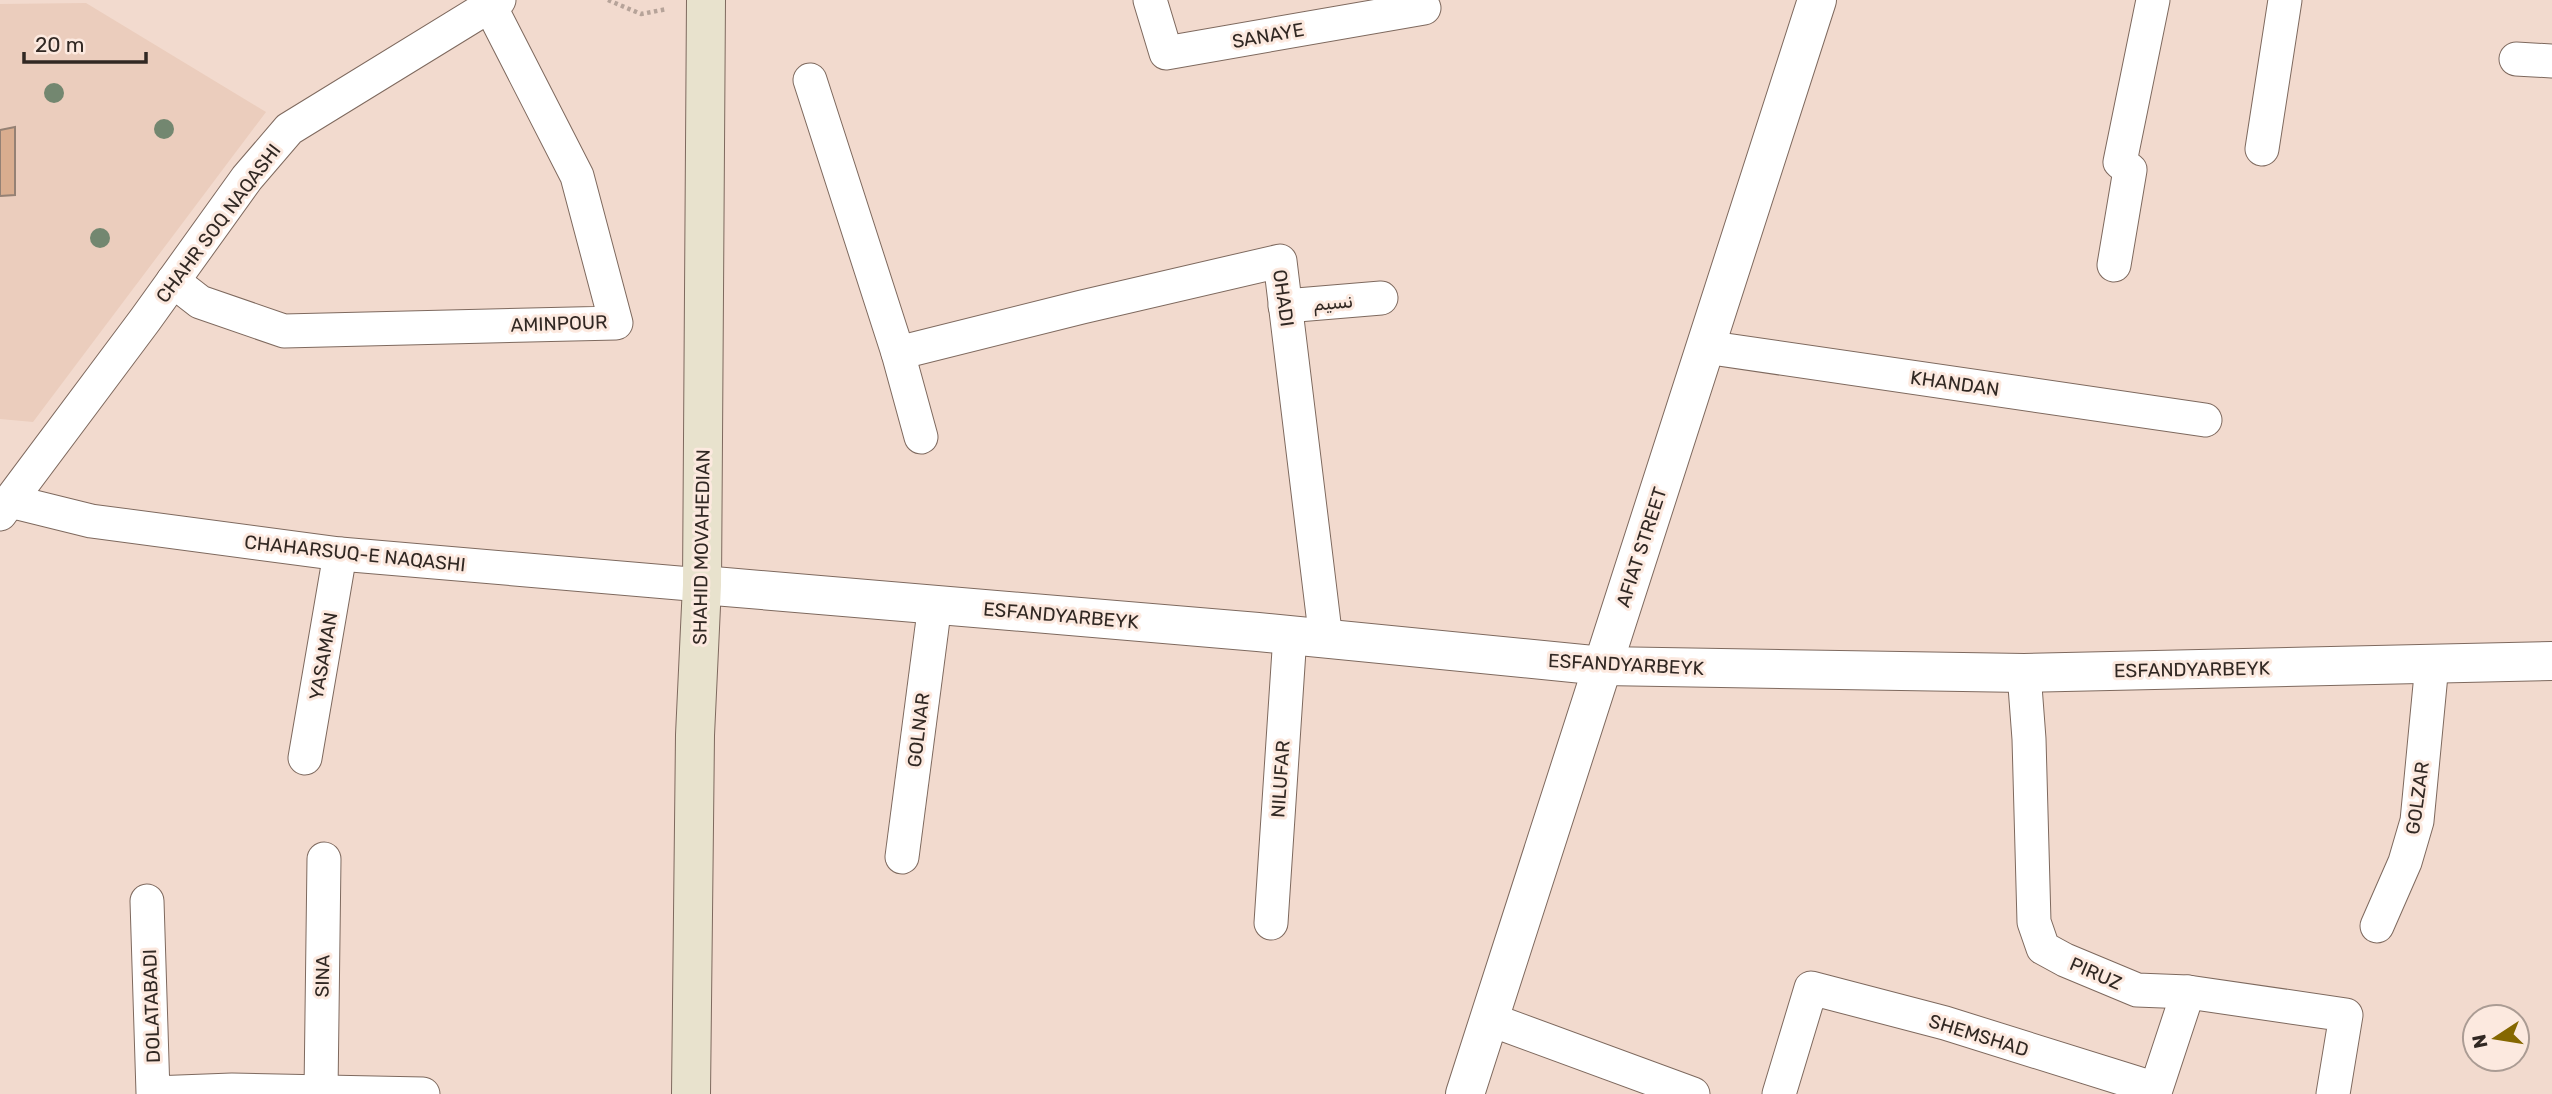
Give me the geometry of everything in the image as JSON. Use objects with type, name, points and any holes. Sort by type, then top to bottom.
[{"type":"main road","name":"SHAHID MOVAHEDIAN","points":[[691,1094],[695,735],[702,585],[706,1]]},
{"type":"street","name":"SANAYE","points":[[1150,0],[1166,52],[1424,8]]},
{"type":"street","name":"AFIAT STREET","points":[[1465,1094],[1817,0]]},
{"type":"street","points":[[2115,264],[2130,170],[2120,162],[2153,0]]},
{"type":"street","points":[[2262,149],[2285,0]]},
{"type":"street","name":"CHAHR SOQ NAQASHI","points":[[5,507],[247,178],[289,129],[494,3]]},
{"type":"street","name":"AMINPOUR","points":[[173,281],[200,302],[284,331],[616,323],[577,176],[494,3]]},
{"type":"street","points":[[2516,59],[2552,61]]},
{"type":"street","points":[[810,80],[898,354],[921,438]]},
{"type":"street","name":"OHADI","points":[[898,354],[1082,307],[1280,261],[1308,638]]},
{"type":"street","name":"نسیم","points":[[1285,306],[1381,298]]},
{"type":"street","name":"KHANDAN","points":[[1705,347],[2205,420]]},
{"type":"street","name":"CHAHARSUQ-E NAQASHI","points":[[5,507],[340,554],[702,585]]},
{"type":"street","name":"YASAMAN","points":[[306,758],[340,554]]},
{"type":"street","name":"ESFANDYARBEYK","points":[[702,585],[1602,666],[2024,673],[2552,661]]},
{"type":"street","name":"GOLNAR","points":[[902,857],[935,604]]},
{"type":"street","name":"NILUFAR","points":[[1270,923],[1308,638]]},
{"type":"street","name":"GOLZAR","points":[[2377,926],[2405,862],[2417,821],[2432,664]]},
{"type":"street","name":"PIRUZ","points":[[2024,673],[2029,739],[2034,922],[2043,948],[2137,990],[2188,992],[2346,1015],[2333,1094]]},
{"type":"street","name":"SINA","points":[[321,1092],[324,859]]},
{"type":"street","name":"DOLATABADI","points":[[147,901],[153,1093],[423,1094]]},
{"type":"street","name":"SHEMSHAD","points":[[1779,1094],[1811,988],[1945,1024],[2155,1089],[2188,992]]},
{"type":"street","points":[[1489,1019],[1693,1094]]},
{"type":"path","points":[[608,0],[641,14],[706,1]]},
{"type":"shaded area","points":[[86,3],[266,112],[33,422],[0,419],[0,4]]},
{"type":"building","points":[[15,127],[15,195],[0,196],[0,130]]}]
